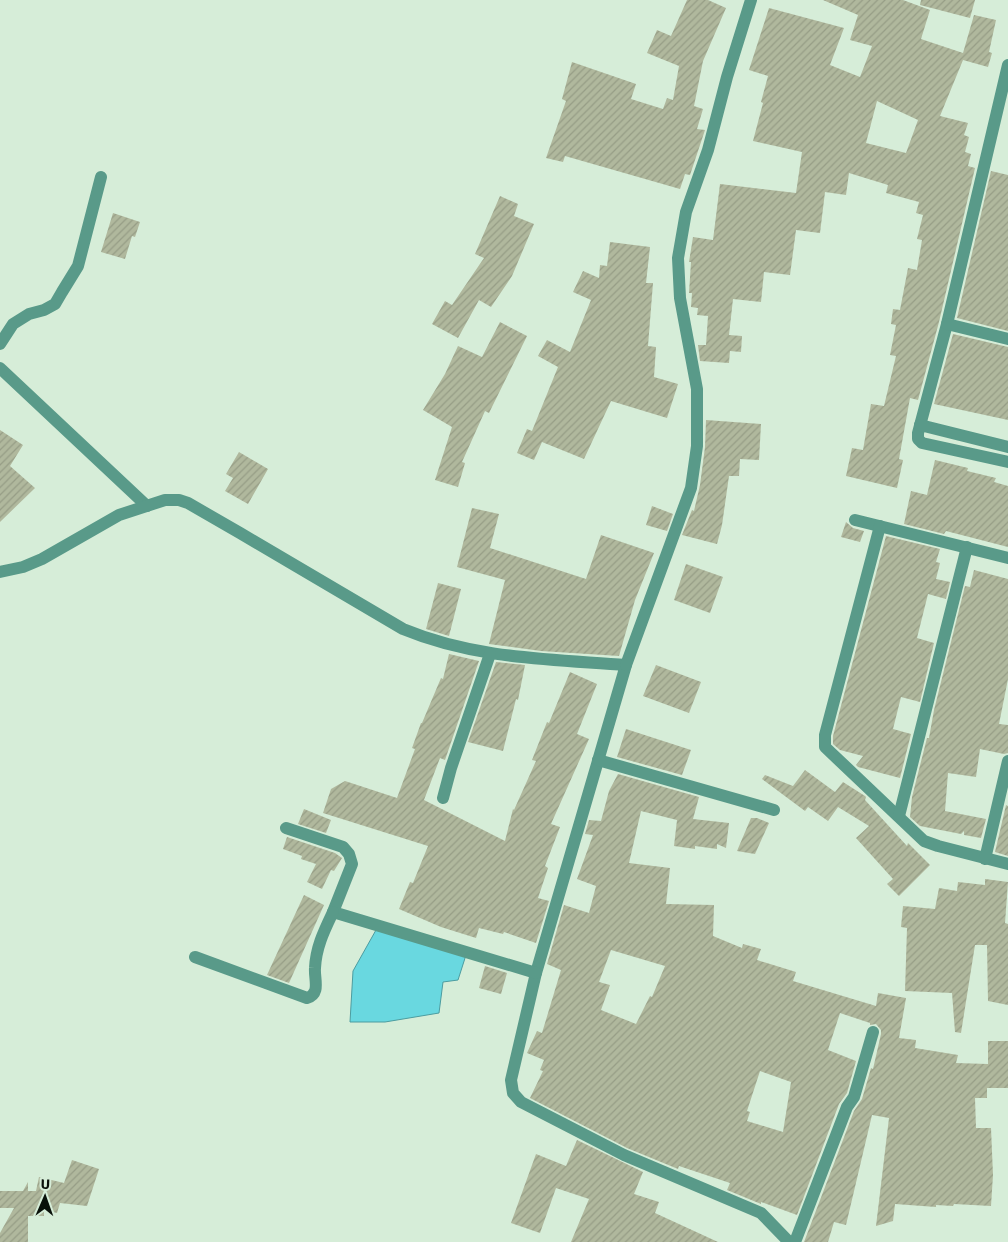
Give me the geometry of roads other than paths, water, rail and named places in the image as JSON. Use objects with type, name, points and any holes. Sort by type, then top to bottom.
[{"type":"street","points":[[751,0],[727,77],[708,150],[686,212],[678,258],[680,298],[697,389],[697,446],[691,488],[626,665],[536,973],[511,1080],[514,1093],[522,1102],[624,1155],[761,1213],[789,1242]]},
{"type":"street","points":[[1008,65],[918,439],[922,443],[1008,462]]},
{"type":"street","points":[[0,344],[12,324],[29,314],[44,310],[55,304],[78,266],[101,177]]},
{"type":"street","points":[[947,324],[1008,340]]},
{"type":"street","points":[[0,368],[147,506]]},
{"type":"street","points":[[920,426],[1008,447]]},
{"type":"street","points":[[0,572],[42,559],[119,515],[172,499],[188,503],[403,629],[429,640],[490,654],[626,665]]},
{"type":"street","points":[[855,520],[1008,558]]},
{"type":"street","points":[[880,526],[825,735],[825,747],[924,841],[1008,864]]},
{"type":"street","points":[[898,816],[967,547]]},
{"type":"street","points":[[443,798],[450,768],[490,654]]},
{"type":"street","points":[[598,760],[774,810]]},
{"type":"street","points":[[985,859],[1008,760]]},
{"type":"street","points":[[194,957],[307,998],[310,998],[316,992],[315,972],[318,944],[352,864],[349,854],[343,847],[286,828]]},
{"type":"street","points":[[333,912],[536,973]]},
{"type":"street","points":[[795,1242],[847,1107],[854,1097],[874,1032]]},
{"type":"water","points":[[376,930],[466,955],[458,980],[443,982],[439,1013],[385,1022],[350,1022],[353,971]]}]
